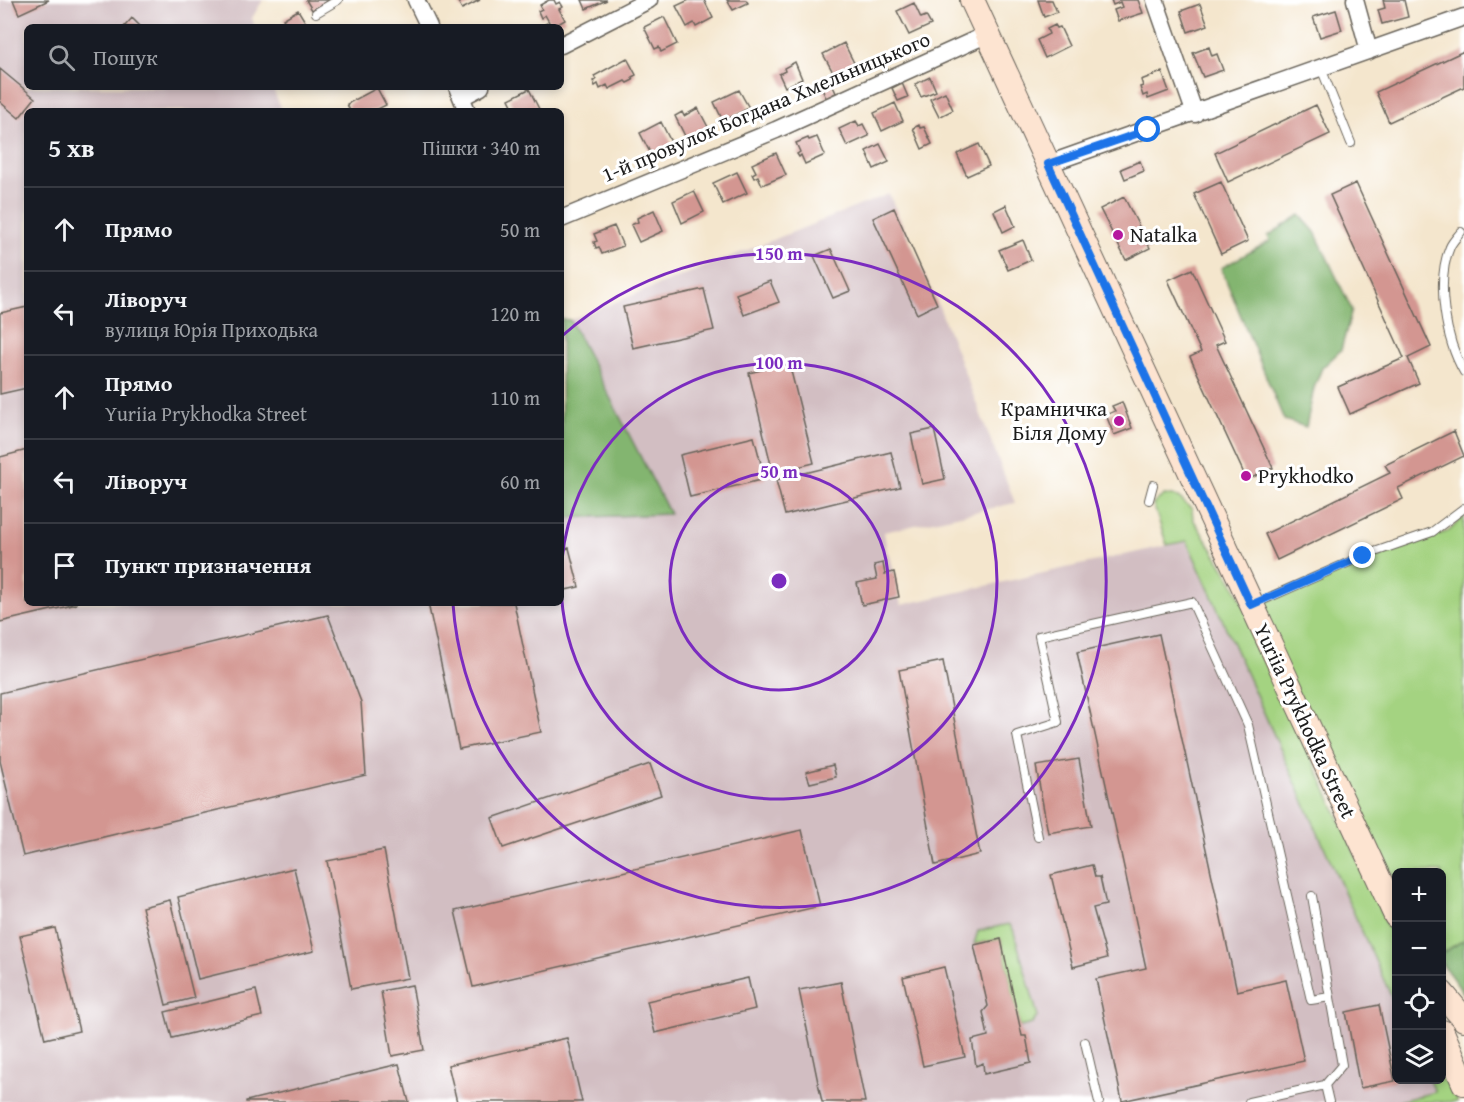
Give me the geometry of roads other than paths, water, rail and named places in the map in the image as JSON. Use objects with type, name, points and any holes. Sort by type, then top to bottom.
[{"type":"street","points":[[416,0],[428,24]]},
{"type":"street","points":[[564,43],[630,4],[648,0]]},
{"type":"street","name":"Yuriia Prykhodka Street","points":[[972,0],[1392,907]]},
{"type":"street","points":[[1155,0],[1195,114]]},
{"type":"street","points":[[1355,0],[1369,51]]},
{"type":"street","points":[[1048,164],[1464,18]]},
{"type":"street","name":"1-й провулок Богдана Хмельницького","points":[[564,218],[776,130],[988,34]]},
{"type":"street","points":[[462,98],[476,90]]},
{"type":"street","points":[[1446,998],[1464,1019]]},
{"type":"street","points":[[1446,1041],[1464,1083]]},
{"type":"lane","points":[[316,13],[338,0]]},
{"type":"lane","points":[[1321,68],[1351,143]]},
{"type":"lane","points":[[1461,232],[1450,245],[1445,262],[1444,307],[1447,333],[1464,372]]},
{"type":"lane","points":[[1149,500],[1152,485]]},
{"type":"lane","points":[[1251,605],[1363,556],[1431,532],[1464,508]]},
{"type":"lane","points":[[1038,837],[1017,735],[1058,722],[1039,636],[1192,602],[1248,725],[1311,1000],[1330,997]]},
{"type":"lane","points":[[1249,1102],[1325,1085],[1342,1065],[1311,896]]},
{"type":"lane","points":[[1085,1041],[1099,1102]]},
{"type":"lane","points":[[1325,1085],[1329,1102]]},
{"type":"place","name":"Natalka","points":[[1118,235]]},
{"type":"place","name":"Крамничка Біля Дому","points":[[1119,421]]},
{"type":"place","name":"Prykhodko","points":[[1246,476]]}]
